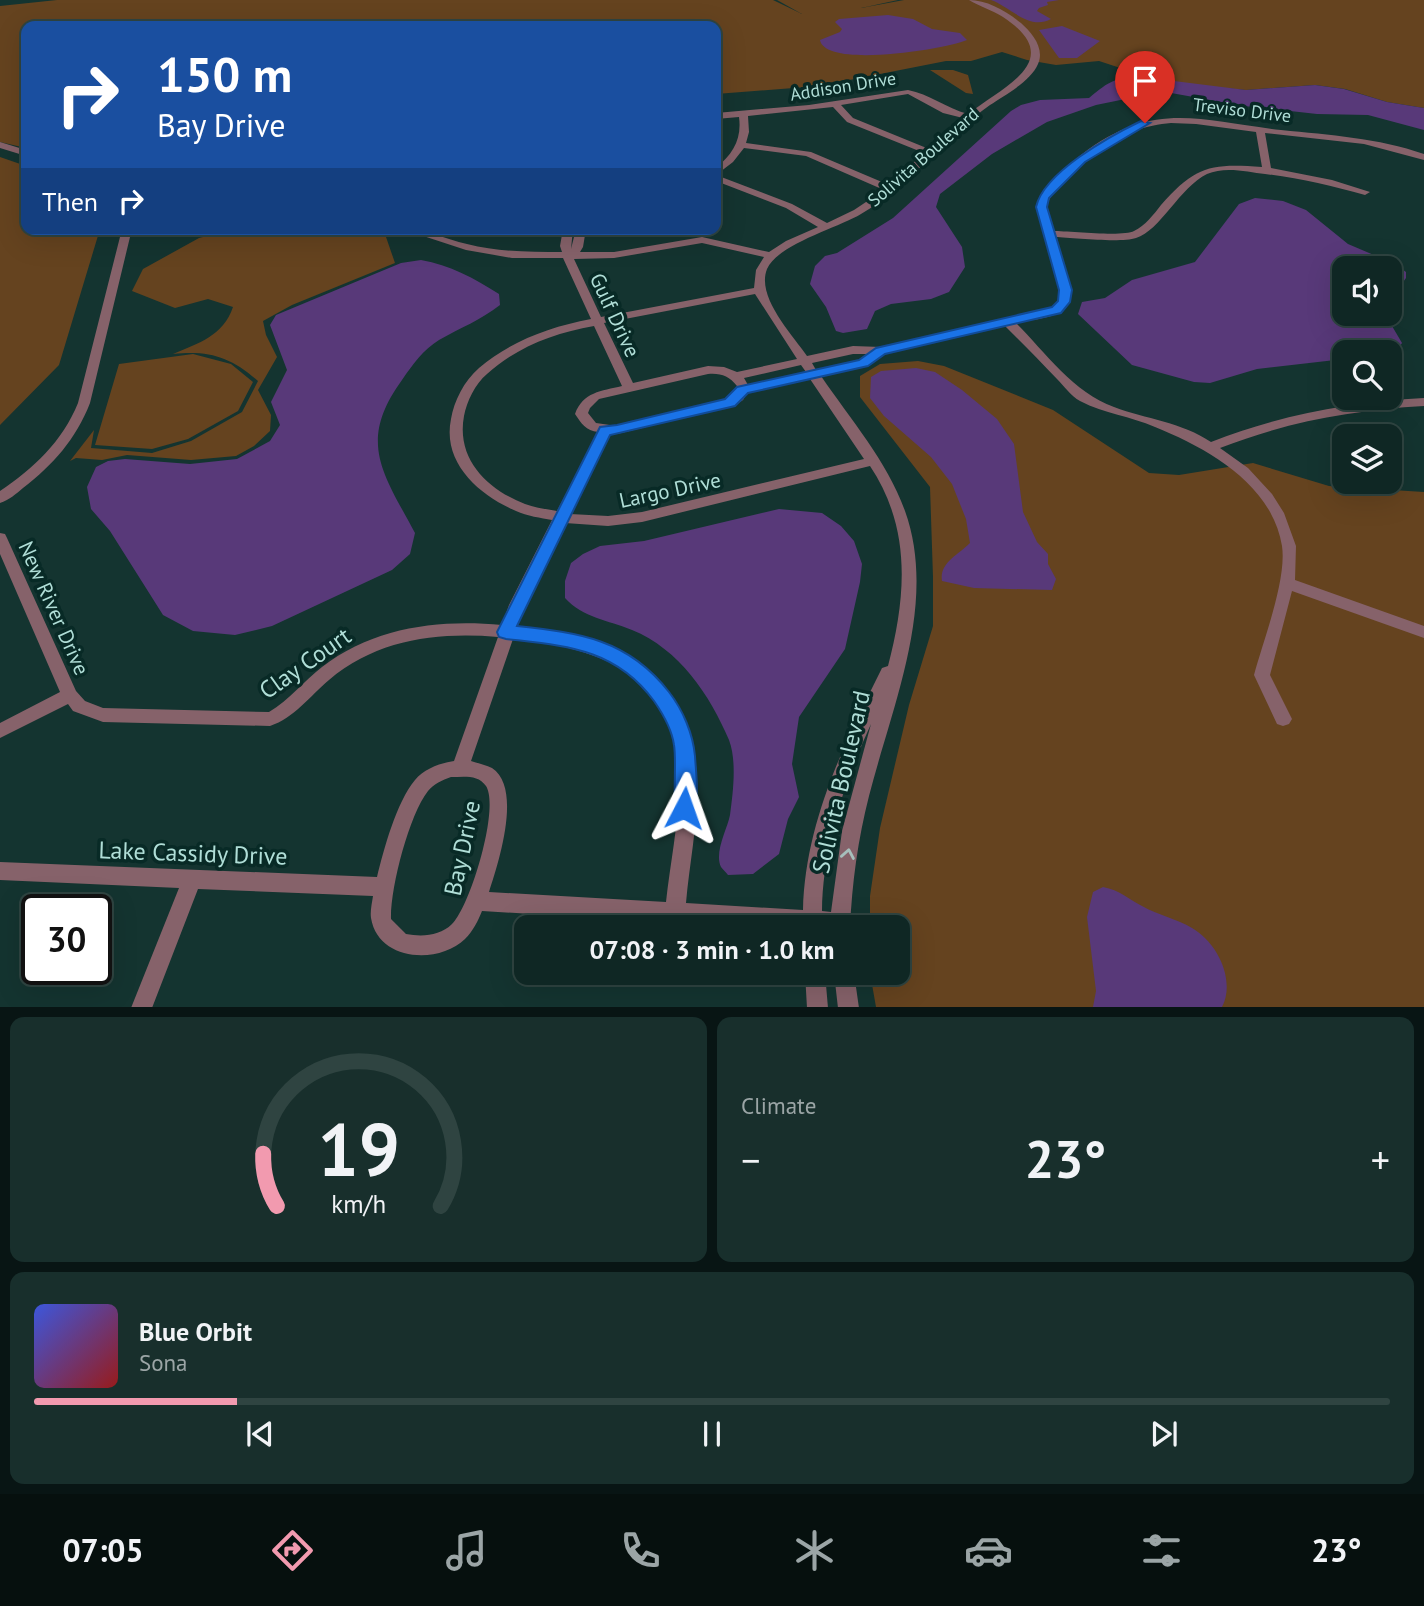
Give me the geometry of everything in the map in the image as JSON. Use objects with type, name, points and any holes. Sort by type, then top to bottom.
[{"type":"street","name":"Solivita Boulevard","points":[[771,256],[788,244],[828,228],[860,211],[969,117],[1028,71],[1038,54],[1033,40],[994,8],[972,0]]},
{"type":"street","name":"Addison Drive","points":[[721,116],[835,104],[908,92],[917,94],[946,111],[969,117]]},
{"type":"street","points":[[835,104],[850,120],[929,152]]},
{"type":"street","points":[[721,168],[742,145],[745,133],[743,114]]},
{"type":"street","name":"Treviso Drive","points":[[736,376],[857,349],[881,351],[1057,310],[1064,302],[1065,290],[1041,207],[1044,197],[1081,159],[1133,128],[1168,120],[1377,145],[1424,157]]},
{"type":"street","points":[[1260,130],[1267,172]]},
{"type":"street","points":[[0,145],[21,151]]},
{"type":"street","points":[[742,145],[808,154],[888,188]]},
{"type":"street","points":[[1049,234],[1133,236],[1143,233],[1160,210],[1199,175],[1231,168],[1337,182],[1365,192]]},
{"type":"street","points":[[721,180],[789,206],[828,228]]},
{"type":"street","points":[[0,498],[46,461],[77,421],[84,403],[125,235]]},
{"type":"street","points":[[425,235],[489,251],[570,257],[634,253],[702,240],[771,256],[760,275],[759,290]]},
{"type":"street","name":"Gulf Drive","points":[[567,235],[565,246],[571,266],[629,388]]},
{"type":"street","name":"Gulf Drive","points":[[570,257],[578,247],[580,235]]},
{"type":"street","name":"Solivita Boulevard","points":[[759,290],[762,299],[874,461],[896,504],[908,549],[909,601],[899,650],[855,816],[841,915]]},
{"type":"street","name":"Largo Drive","points":[[759,290],[539,335],[493,360],[470,383],[457,409],[454,423],[457,450],[468,472],[482,486],[523,509],[562,518],[609,522],[648,517],[874,461]]},
{"type":"street","points":[[1008,322],[1067,385],[1087,400],[1109,410],[1165,426],[1210,447],[1243,471],[1267,496],[1277,513],[1289,546],[1287,583],[1262,675],[1283,719]]},
{"type":"street","name":"Treviso Drive","points":[[605,430],[617,430],[730,403],[739,397],[742,390],[867,362],[881,351]]},
{"type":"street","points":[[605,430],[592,427],[584,420],[581,411],[583,405],[595,396],[708,370],[721,370],[736,376],[741,382],[742,390]]},
{"type":"street","points":[[1210,447],[1236,436],[1305,416],[1349,408],[1424,402]]},
{"type":"street","name":"Bay Drive","points":[[460,768],[506,632],[605,430]]},
{"type":"street","name":"New River Drive","points":[[0,538],[70,695]]},
{"type":"street","points":[[1287,583],[1424,632]]},
{"type":"street","name":"Clay Court","points":[[70,695],[79,706],[103,715],[270,719],[286,711],[312,684],[341,662],[386,640],[431,630],[461,628],[572,640],[609,652],[646,676],[670,708],[684,743],[687,782],[675,911]]},
{"type":"street","name":"Solivita Boulevard","points":[[813,915],[816,870],[836,787],[852,744],[899,650]]},
{"type":"street","points":[[0,731],[70,695]]},
{"type":"street","name":"Bay Drive","points":[[460,768],[486,776],[495,785],[499,796],[499,815],[478,901],[469,921],[453,936],[434,945],[413,946],[396,941],[385,929],[380,911],[384,887],[414,796],[428,779],[460,768]]},
{"type":"street","name":"Lake Cassidy Drive","points":[[0,871],[384,887]]},
{"type":"street","points":[[142,1007],[192,880]]},
{"type":"street","points":[[478,901],[721,915]]},
{"type":"street","points":[[816,985],[818,1007]]},
{"type":"street","points":[[846,985],[849,1007]]},
{"type":"shaded area","points":[[57,0],[773,0],[802,14],[777,0],[898,0],[861,8],[904,0],[1424,0],[1424,108],[1387,102],[1345,89],[1315,85],[1246,90],[1224,88],[1157,80],[1099,61],[1056,65],[1002,52],[971,61],[946,61],[819,86],[721,94],[721,21],[21,21],[21,147],[0,142],[0,6]]},
{"type":"shaded area","points":[[991,0],[1059,0],[1047,2],[1048,5],[1037,11],[1051,19],[1035,22],[1020,17]]},
{"type":"shaded area","points":[[888,15],[913,19],[932,29],[960,33],[967,40],[913,52],[863,55],[842,54],[827,49],[820,40],[840,32],[842,29],[835,22],[839,19]]},
{"type":"shaded area","points":[[1062,26],[1100,41],[1077,58],[1059,58],[1039,30]]},
{"type":"shaded area","points":[[930,70],[953,70],[968,75],[973,94],[966,93]]},
{"type":"shaded area","points":[[1142,77],[1246,90],[1315,85],[1344,89],[1387,102],[1424,108],[1424,130],[1368,115],[1317,114],[1244,106],[1171,93],[1150,94],[1096,105],[1047,122],[992,154],[940,194],[936,207],[962,247],[965,267],[949,292],[931,299],[891,304],[875,311],[867,329],[843,333],[836,331],[826,307],[810,284],[815,266],[825,256],[837,253],[893,218],[1011,111],[1021,105],[1040,100],[1089,98],[1112,82]]},
{"type":"shaded area","points":[[0,157],[21,164],[21,235],[98,235],[59,365],[0,425]]},
{"type":"shaded area","points":[[1255,198],[1283,201],[1306,210],[1348,244],[1376,256],[1332,256],[1332,326],[1392,326],[1400,340],[1332,340],[1332,360],[1257,369],[1210,383],[1194,382],[1132,365],[1078,314],[1082,302],[1105,298],[1132,280],[1195,262],[1239,204]]},
{"type":"shaded area","points":[[211,235],[384,235],[395,263],[292,305],[263,321],[266,335],[277,357],[258,390],[271,415],[270,431],[254,446],[236,456],[191,460],[127,455],[102,460],[76,458],[70,461],[94,430],[91,448],[152,453],[191,441],[242,412],[258,381],[238,366],[219,357],[198,353],[173,354],[216,332],[229,317],[233,307],[208,299],[175,308],[132,291],[143,269],[199,238]]},
{"type":"shaded area","points":[[421,260],[452,269],[480,283],[499,294],[500,305],[433,344],[414,363],[388,402],[378,440],[380,457],[385,475],[415,533],[410,554],[392,570],[272,626],[235,635],[193,631],[163,615],[110,531],[91,509],[87,487],[96,467],[108,461],[125,459],[190,464],[237,459],[270,441],[280,425],[271,402],[287,370],[270,325],[276,315],[401,263]]},
{"type":"shaded area","points":[[1402,269],[1406,272],[1402,284]]},
{"type":"shaded area","points":[[193,354],[231,364],[253,382],[238,411],[188,439],[152,449],[95,445],[119,364]]},
{"type":"shaded area","points":[[918,361],[944,366],[1053,410],[1149,473],[1179,475],[1253,463],[1332,486],[1332,494],[1424,492],[1424,1007],[876,1007],[872,985],[910,985],[910,915],[870,915],[870,896],[880,828],[909,705],[933,626],[930,487],[860,397],[860,376],[880,364]]},
{"type":"shaded area","points":[[916,368],[935,372],[962,390],[997,419],[1014,444],[1023,512],[1037,542],[1048,554],[1048,564],[1056,579],[1052,590],[974,588],[942,581],[946,564],[970,543],[966,519],[952,484],[931,457],[884,416],[870,398],[871,377],[881,371]]},
{"type":"shaded area","points":[[779,509],[822,513],[841,526],[854,541],[862,564],[860,582],[845,649],[799,717],[792,764],[799,797],[788,819],[779,854],[753,874],[728,875],[721,867],[719,855],[730,815],[734,767],[729,740],[712,706],[691,675],[649,638],[572,605],[565,598],[565,581],[571,563],[600,546],[644,541]]},
{"type":"shaded area","points":[[1103,887],[1186,925],[1209,942],[1222,963],[1225,974],[1226,996],[1222,1007],[1093,1007],[1096,991],[1087,917],[1093,892]]},
{"type":"route","points":[[684,808],[687,782],[684,743],[670,708],[646,676],[625,660],[595,646],[548,636],[506,632],[605,430],[617,430],[730,403],[739,397],[742,390],[863,363],[881,351],[1057,310],[1064,302],[1065,290],[1041,207],[1044,197],[1081,159],[1145,123]]}]
